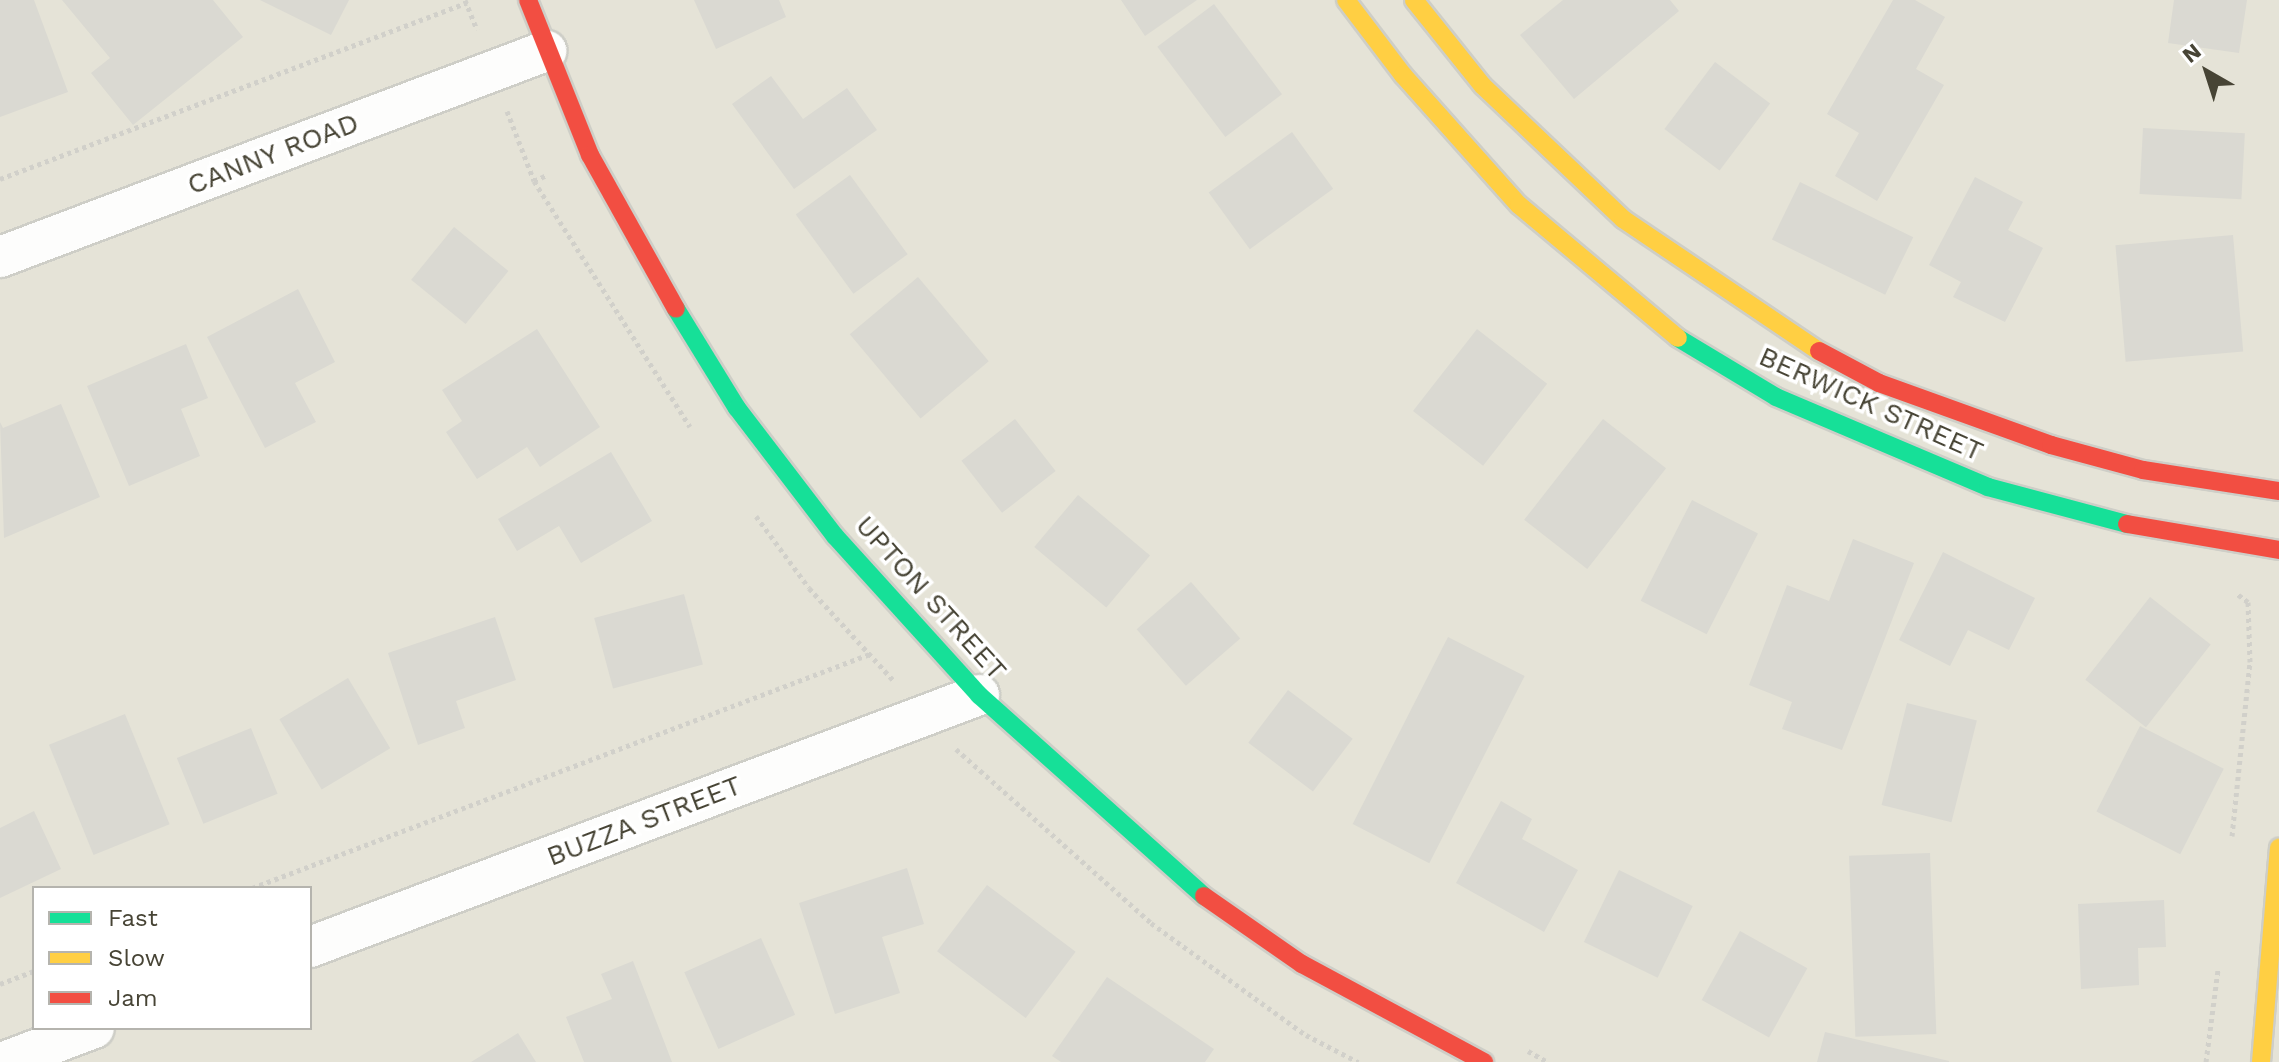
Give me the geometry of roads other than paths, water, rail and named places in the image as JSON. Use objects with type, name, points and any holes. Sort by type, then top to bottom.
[{"type":"main road","name":"UPTON STREET","points":[[528,0],[546,51],[596,167],[737,408],[835,536],[979,695],[1176,876],[1302,964],[1484,1062]]},
{"type":"main road","name":"BERWICK STREET","points":[[1346,0],[1403,75],[1519,205],[1683,342],[1762,389],[1988,487],[2152,531],[2279,550]]},
{"type":"main road","name":"BERWICK STREET","points":[[1414,0],[1483,86],[1623,219],[1798,340],[1879,383],[2037,441],[2143,470],[2279,491]]},
{"type":"main road","points":[[2261,1062],[2279,848]]},
{"type":"street","name":"CANNY ROAD","points":[[0,257],[546,51]]},
{"type":"street","name":"BUZZA STREET","points":[[312,946],[979,695]]},
{"type":"street","points":[[4,1062],[89,1030]]}]
